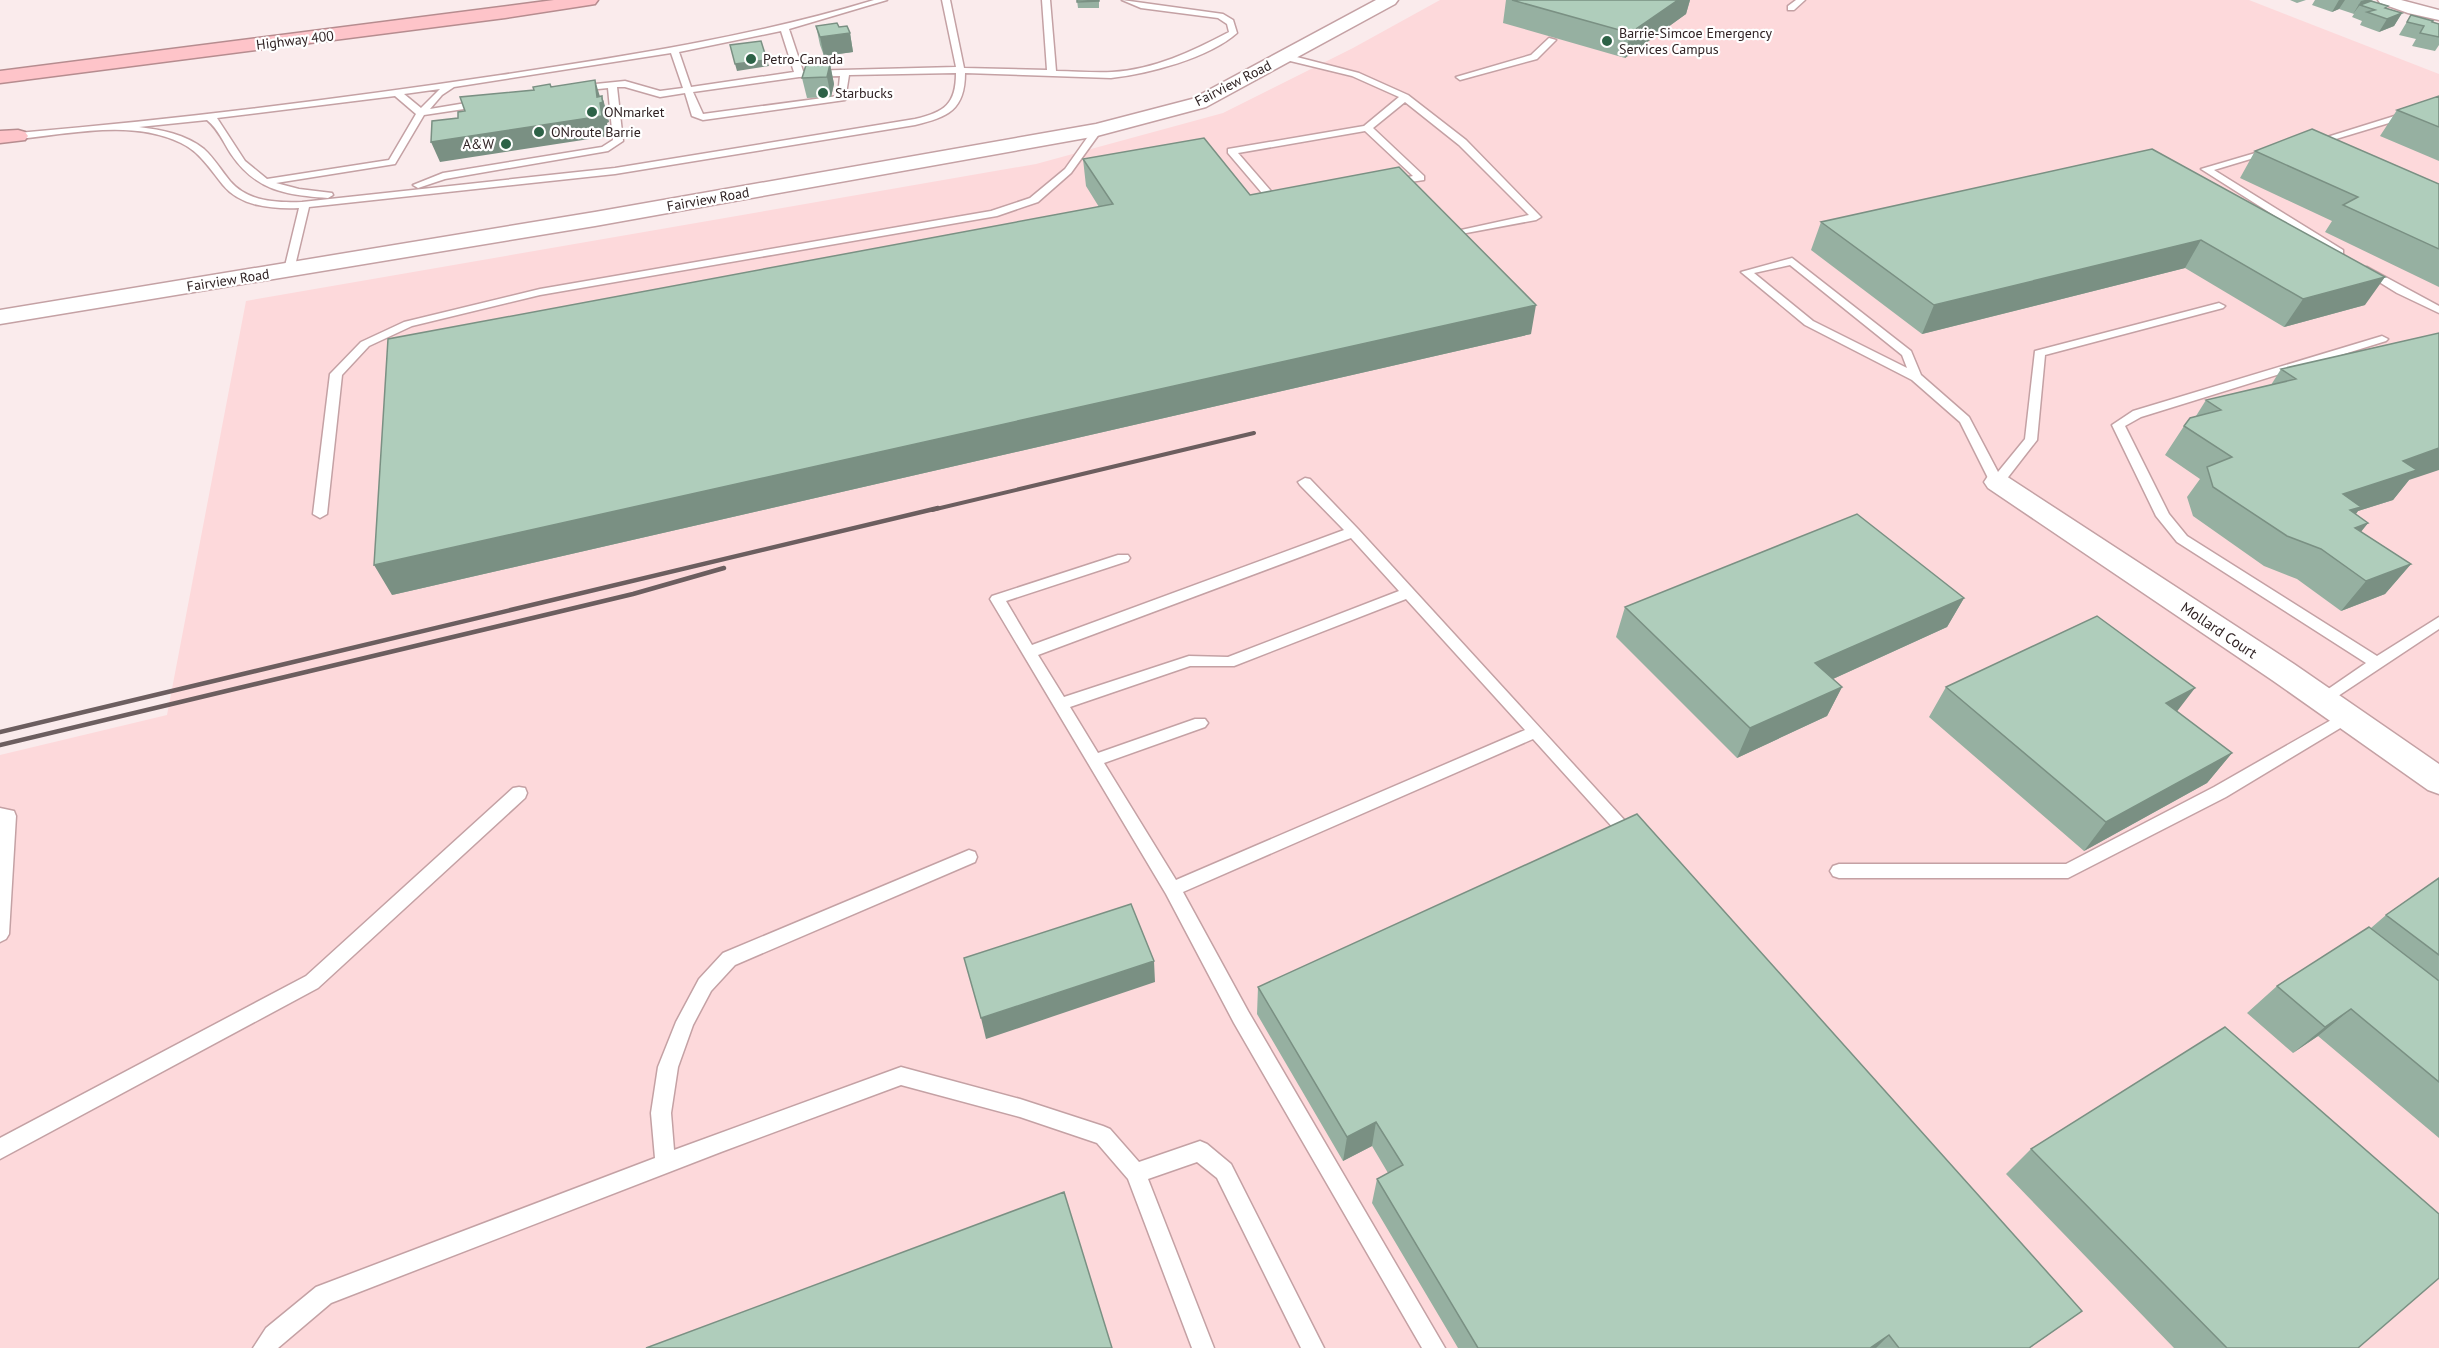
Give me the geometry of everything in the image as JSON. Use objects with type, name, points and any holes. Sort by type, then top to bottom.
[{"type":"highway","name":"Highway 400","points":[[0,77],[505,13],[589,0]]},
{"type":"street","name":"Fairview Road","points":[[0,317],[595,219],[1097,130],[1199,103],[1389,0]]},
{"type":"street","points":[[2386,0],[2414,10],[2439,15]]},
{"type":"street","name":"Mollard Court","points":[[1997,482],[2323,700],[2439,781]]},
{"type":"lane","points":[[9,136],[210,117],[455,85],[675,52],[785,29],[883,0]]},
{"type":"lane","points":[[117,127],[163,134],[192,144],[208,157],[229,185],[242,197],[265,203],[305,204],[615,171],[915,122],[944,113],[959,95],[960,70],[958,50],[946,0]]},
{"type":"lane","points":[[1046,0],[1052,73]]},
{"type":"lane","points":[[566,90],[625,84],[660,94],[799,74],[960,70],[1130,74],[1191,56],[1233,33],[1230,20],[1220,16],[1141,6],[1126,0]]},
{"type":"lane","points":[[1791,8],[1801,0]]},
{"type":"lane","points":[[785,29],[799,74]]},
{"type":"lane","points":[[1460,77],[1534,57],[1552,40]]},
{"type":"lane","points":[[675,52],[697,116],[710,117],[842,98],[846,73]]},
{"type":"lane","points":[[1285,57],[1376,82],[1405,97],[1449,131],[1536,217],[1465,232]]},
{"type":"lane","points":[[265,182],[392,162],[421,112],[439,93],[455,85]]},
{"type":"lane","points":[[389,194],[443,176],[605,150],[618,141],[612,85]]},
{"type":"lane","points":[[397,93],[421,112],[499,100]]},
{"type":"lane","points":[[1288,203],[1277,205],[1231,152],[1367,128],[1405,97]]},
{"type":"lane","points":[[2307,144],[2433,107],[2439,110]]},
{"type":"lane","points":[[210,117],[222,127],[233,149],[250,174],[265,182],[282,190],[296,192],[371,197]]},
{"type":"lane","points":[[1367,128],[1419,178],[1387,184]]},
{"type":"lane","points":[[320,514],[336,374],[365,344],[408,324],[540,292],[993,214],[1035,200],[1068,171],[1097,130]]},
{"type":"lane","points":[[2319,142],[2330,147]]},
{"type":"lane","points":[[2284,149],[2206,169],[2352,261]]},
{"type":"lane","points":[[289,270],[305,204]]},
{"type":"lane","points":[[1916,377],[1907,353],[1792,261],[1746,272],[1809,323],[1916,377],[1965,420],[1997,482],[2031,440],[2039,353],[2219,306]]},
{"type":"lane","points":[[2362,267],[2401,291],[2439,310]]},
{"type":"lane","points":[[2377,663],[2182,539],[2163,516],[2118,425],[2137,414],[2382,339]]},
{"type":"lane","points":[[1305,482],[1643,850]]},
{"type":"lane","points":[[1030,652],[1353,532]]},
{"type":"lane","points":[[1123,558],[997,599],[1172,889],[1241,1017],[1434,1348]]},
{"type":"lane","points":[[1062,704],[1189,661],[1229,662],[1408,593]]},
{"type":"lane","points":[[2323,700],[2439,622]]},
{"type":"lane","points":[[1839,871],[2068,871],[2220,792],[2347,717]]},
{"type":"lane","points":[[1095,760],[1200,723]]},
{"type":"lane","points":[[1172,889],[1535,732]]},
{"type":"lane","points":[[0,1149],[312,982],[519,793]]},
{"type":"lane","points":[[0,815],[8,816],[0,934]]},
{"type":"lane","points":[[665,1164],[661,1113],[668,1067],[686,1022],[705,985],[729,959],[969,857]]},
{"type":"lane","points":[[264,1348],[274,1336],[324,1294],[901,1076],[1020,1108],[1102,1136],[1136,1173],[1203,1348]]},
{"type":"lane","points":[[1136,1173],[1200,1151],[1224,1172],[1313,1348]]},
{"type":"shaded area","points":[[1440,0],[2249,0],[2439,74],[2439,1348],[0,1348],[0,755],[167,715],[246,301],[1036,164],[1223,113],[1353,48]]},
{"type":"building","points":[[1077,0],[1099,0],[1099,1],[1077,2]]},
{"type":"building","points":[[1512,0],[1678,0],[1630,33]]},
{"type":"building","points":[[2371,1],[2402,13],[2387,19],[2367,12],[2375,10],[2360,5]]},
{"type":"building","points":[[2411,15],[2439,24],[2439,37],[2420,33],[2424,26],[2407,22]]},
{"type":"building","points":[[837,23],[839,27],[847,26],[850,33],[820,37],[816,26]]},
{"type":"building","points":[[761,41],[767,60],[735,64],[730,45]]},
{"type":"building","points":[[830,64],[827,77],[802,78],[806,65]]},
{"type":"building","points":[[595,80],[597,97],[602,96],[603,102],[600,103],[602,116],[431,142],[432,121],[458,118],[458,112],[465,111],[460,97],[534,90],[533,87],[550,84],[551,87]]},
{"type":"building","points":[[2439,96],[2439,127],[2397,110]]},
{"type":"building","points":[[2312,129],[2439,184],[2439,249],[2343,205],[2358,197],[2255,151]]},
{"type":"building","points":[[1204,138],[1250,195],[1399,167],[1536,305],[374,565],[388,339],[1113,204],[1083,159]]},
{"type":"building","points":[[2152,149],[2385,277],[2303,299],[2201,240],[1934,305],[1821,222]]},
{"type":"building","points":[[2439,333],[2439,448],[2403,461],[2417,470],[2343,494],[2361,507],[2350,510],[2368,523],[2355,528],[2411,564],[2366,581],[2321,549],[2287,536],[2213,487],[2207,467],[2232,457],[2184,426],[2190,418],[2221,410],[2206,400],[2296,379],[2281,369]]},
{"type":"building","points":[[1857,514],[1964,598],[1815,663],[1842,687],[1750,728],[1625,607]]},
{"type":"building","points":[[2097,616],[2195,688],[2166,703],[2232,753],[2106,822],[1946,687]]},
{"type":"building","points":[[1637,814],[2082,1311],[2029,1348],[1899,1348],[1889,1335],[1870,1348],[1478,1348],[1377,1179],[1403,1165],[1376,1122],[1347,1137],[1258,987]]},
{"type":"building","points":[[2439,878],[2439,955],[2386,915]]},
{"type":"building","points":[[1131,904],[1154,961],[981,1018],[964,958]]},
{"type":"building","points":[[2369,927],[2439,981],[2439,1082],[2351,1009],[2325,1027],[2277,986]]},
{"type":"building","points":[[2225,1027],[2439,1214],[2439,1278],[2358,1348],[2227,1348],[2031,1149]]},
{"type":"building","points":[[1064,1192],[1112,1348],[646,1348]]},
{"type":"railway","points":[[932,510],[1254,433]]},
{"type":"railway","points":[[0,732],[938,508]]},
{"type":"railway","points":[[0,745],[633,594],[724,568]]},
{"type":"place","name":"Barrie-Simcoe Emergency Services Campus","points":[[1607,41]]},
{"type":"place","name":"Petro-Canada","points":[[751,59]]},
{"type":"place","name":"Starbucks","points":[[823,93]]},
{"type":"place","name":"ONmarket","points":[[592,112]]},
{"type":"place","name":"ONroute Barrie","points":[[539,132]]},
{"type":"place","name":"A&W","points":[[506,144]]}]
